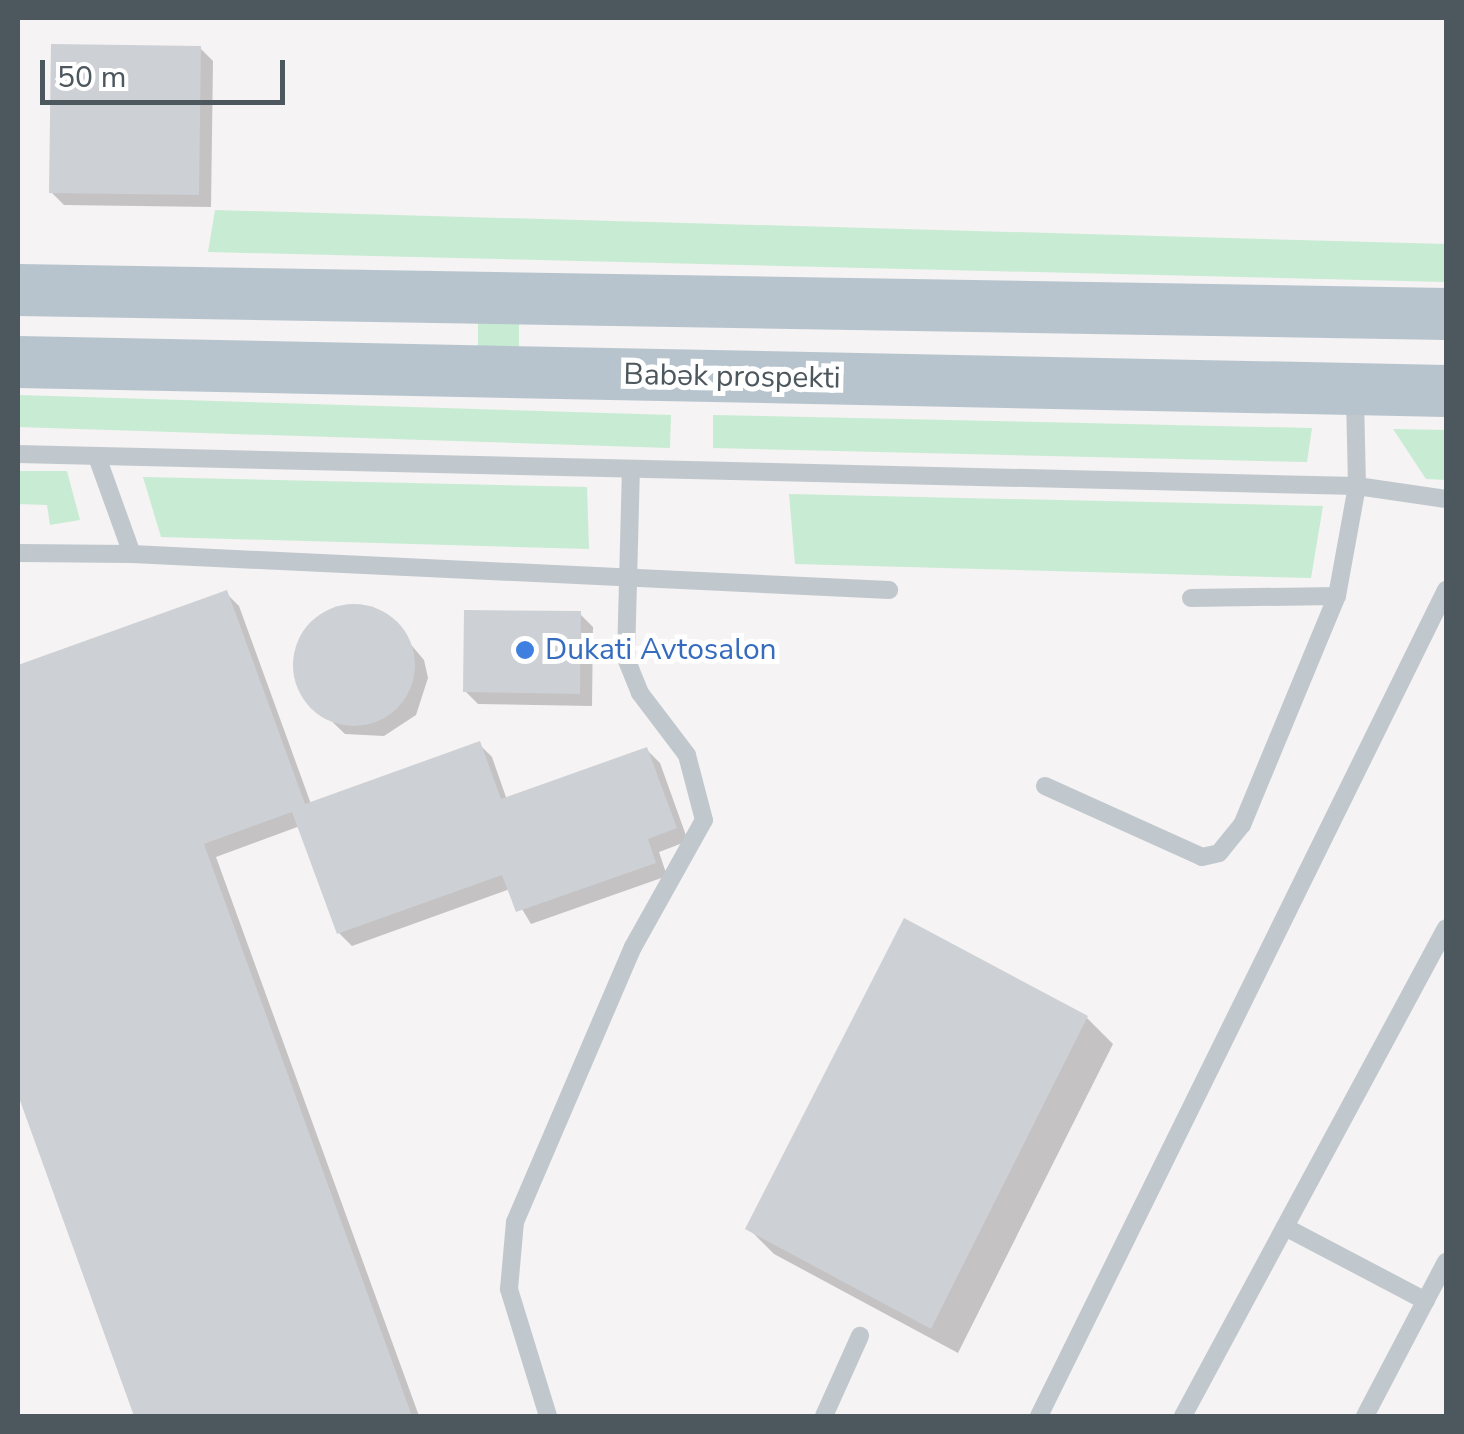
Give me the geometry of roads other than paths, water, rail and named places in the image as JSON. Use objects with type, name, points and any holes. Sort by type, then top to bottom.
[{"type":"main road","points":[[18,290],[1058,304],[1446,314]]},
{"type":"main road","points":[[18,341],[408,352],[428,351],[443,328],[434,315],[410,308],[268,307],[177,290]]},
{"type":"main road","points":[[790,378],[718,364],[577,360],[558,349],[555,330],[564,316],[595,312],[951,322],[1058,304]]},
{"type":"main road","name":"Babək prospekti","points":[[18,362],[1446,391]]},
{"type":"lane","points":[[1045,786],[1178,849],[1202,856],[1219,853],[1242,825],[1337,596],[1357,486],[1355,389]]},
{"type":"lane","points":[[18,454],[631,472],[1357,486],[1446,498]]},
{"type":"lane","points":[[97,456],[132,554]]},
{"type":"lane","points":[[548,1416],[509,1289],[516,1222],[633,947],[704,820],[687,755],[640,693],[626,658],[631,472]]},
{"type":"lane","points":[[18,553],[132,554],[628,583],[888,590]]},
{"type":"lane","points":[[1038,1416],[1446,590]]},
{"type":"lane","points":[[1192,598],[1337,596]]},
{"type":"lane","points":[[1183,1416],[1446,928]]},
{"type":"lane","points":[[1285,1227],[1426,1301]]},
{"type":"lane","points":[[1365,1416],[1446,1262]]},
{"type":"lane","points":[[824,1416],[860,1336]]},
{"type":"place","name":"Dukati Avtosalon","points":[[525,650]]}]
